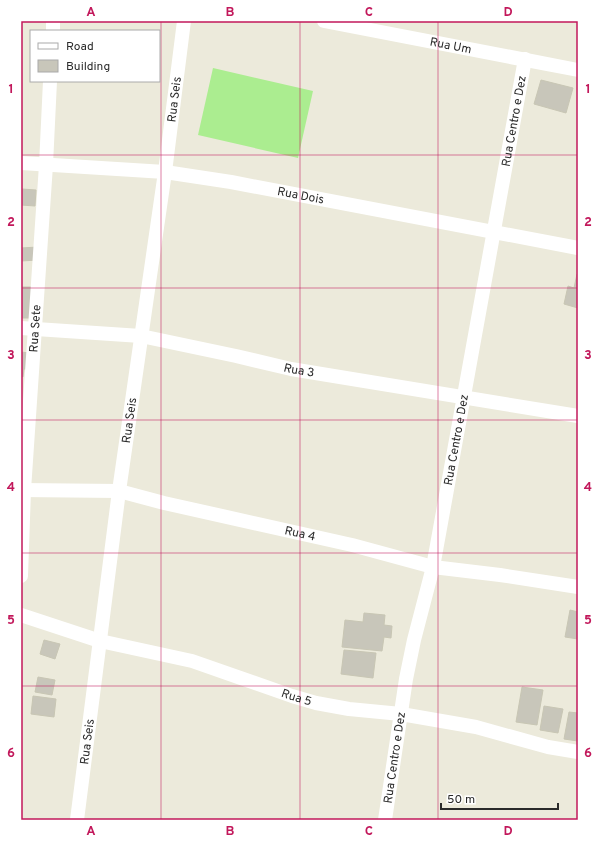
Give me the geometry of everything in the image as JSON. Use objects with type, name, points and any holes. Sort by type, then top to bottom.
[{"type":"street","name":"Rua Seis","points":[[77,820],[119,491],[165,172],[184,21]]},
{"type":"street","name":"Rua Um","points":[[324,21],[578,70]]},
{"type":"street","name":"Rua Centro e Dez","points":[[385,820],[406,679],[414,640],[433,567],[525,59]]},
{"type":"street","name":"Rua Sete","points":[[21,576],[28,328],[46,164],[50,82]]},
{"type":"street","name":"Rua Dois","points":[[21,163],[165,172],[232,182],[578,248]]},
{"type":"street","name":"Rua 3","points":[[28,328],[141,336],[291,369],[578,416]]},
{"type":"street","name":"Rua 4","points":[[23,490],[119,491],[164,503],[352,545],[433,567],[500,575],[578,587]]},
{"type":"street","name":"Rua 5","points":[[21,615],[100,641],[192,661],[292,696],[316,702],[348,709],[401,714],[476,727],[548,747],[578,752]]},
{"type":"green space","points":[[213,68],[313,91],[298,158],[198,135]]},
{"type":"building","points":[[541,80],[573,88],[566,113],[534,104]]},
{"type":"building","points":[[22,189],[36,190],[35,206],[21,205]]},
{"type":"building","points":[[38,247],[38,260],[21,261],[21,248]]},
{"type":"building","points":[[577,274],[578,308],[564,304],[568,286],[574,288]]},
{"type":"building","points":[[21,287],[32,287],[31,318],[21,318]]},
{"type":"building","points":[[21,352],[30,353],[29,369],[24,369],[23,377],[21,376]]},
{"type":"building","points":[[570,610],[578,612],[578,639],[565,637]]},
{"type":"building","points":[[364,613],[385,615],[384,625],[392,626],[391,638],[384,637],[382,651],[342,647],[345,620],[363,622]]},
{"type":"building","points":[[44,640],[60,644],[55,659],[40,654]]},
{"type":"building","points":[[344,650],[376,653],[373,678],[341,674]]},
{"type":"building","points":[[38,677],[55,680],[52,695],[35,692]]},
{"type":"building","points":[[522,687],[543,690],[537,725],[516,722]]},
{"type":"building","points":[[33,696],[56,699],[54,717],[31,714]]},
{"type":"building","points":[[544,706],[563,709],[558,733],[540,730]]},
{"type":"building","points":[[569,712],[578,713],[578,741],[564,739]]}]
